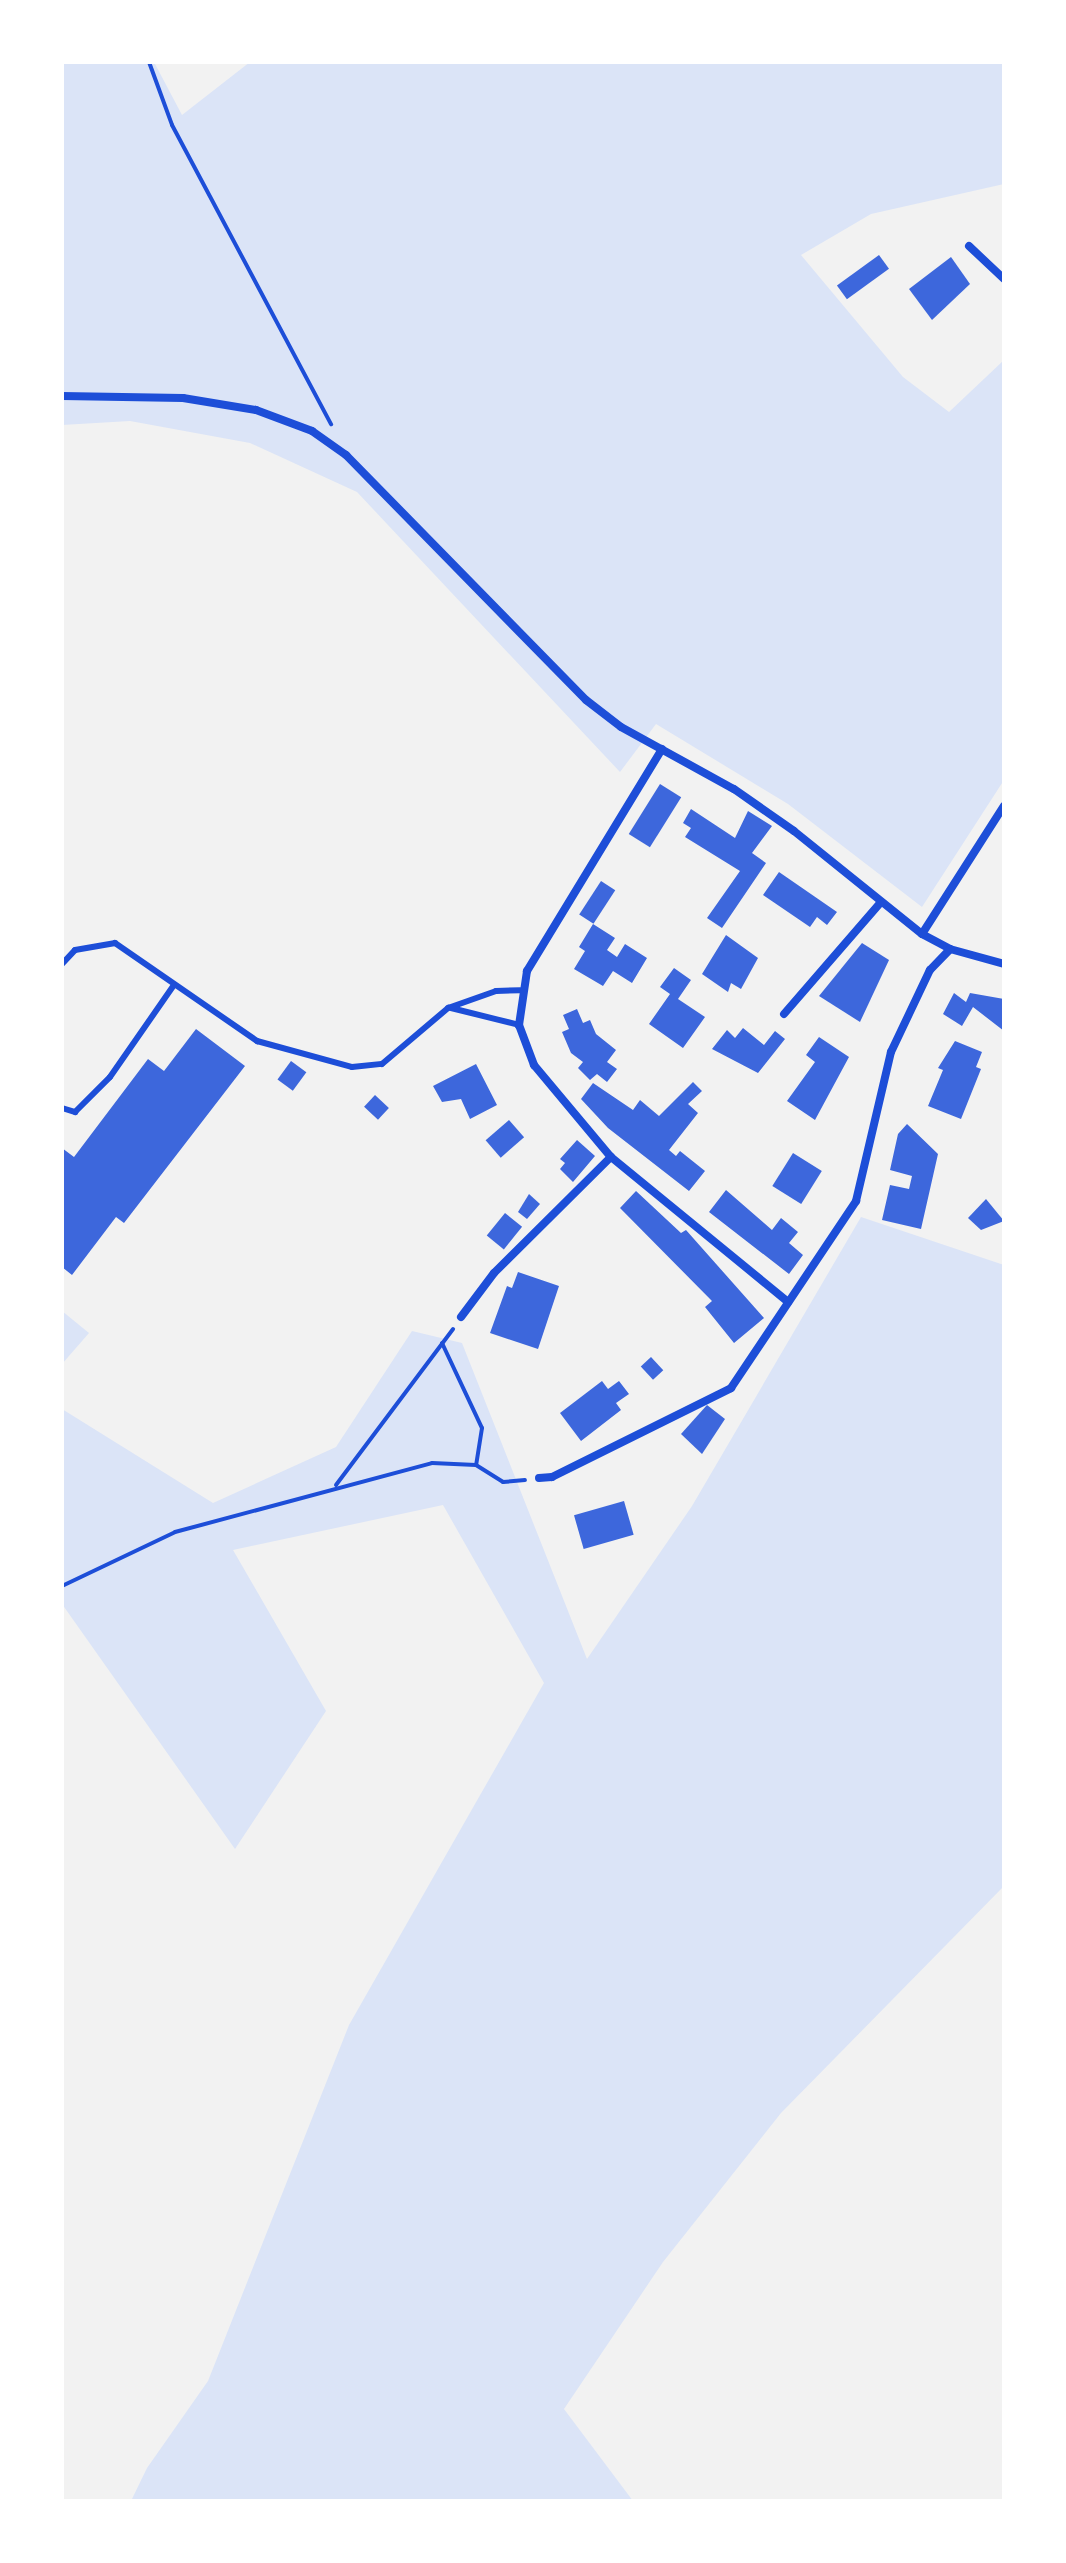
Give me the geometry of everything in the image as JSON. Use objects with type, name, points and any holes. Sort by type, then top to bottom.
[{"type":"street","points":[[969,246],[1004,279]]},
{"type":"street","points":[[62,396],[183,398],[256,410],[312,431],[346,455],[586,700],[782,823],[922,934],[950,949],[1004,964]]},
{"type":"street","points":[[662,749],[520,990],[519,1025],[534,1065],[611,1157],[788,1302]]},
{"type":"street","points":[[922,934],[1004,806]]},
{"type":"street","points":[[784,1014],[881,902]]},
{"type":"street","points":[[539,1478],[552,1477],[731,1388],[856,1201],[891,1052],[930,970],[950,949]]},
{"type":"street","points":[[461,1317],[494,1273],[611,1157]]},
{"type":"lane","points":[[62,964],[75,950],[115,943],[257,1041],[352,1067],[382,1064],[448,1008],[496,991],[520,990]]},
{"type":"lane","points":[[62,1108],[75,1112],[110,1077],[174,985]]},
{"type":"lane","points":[[448,1008],[519,1025]]},
{"type":"path","points":[[149,62],[172,125],[346,455]]},
{"type":"path","points":[[336,1485],[461,1317]]},
{"type":"path","points":[[442,1343],[482,1428],[476,1465]]},
{"type":"path","points":[[62,1586],[175,1532],[336,1485],[432,1463],[476,1465],[503,1482],[539,1478]]},
{"type":"shaded area","points":[[62,62],[154,62],[182,115],[250,62],[1004,62],[1004,184],[871,214],[801,255],[903,377],[949,412],[1004,360],[1004,780],[922,907],[788,804],[656,724],[620,772],[357,492],[250,443],[130,421],[62,425]]},
{"type":"shaded area","points":[[861,1217],[1004,1265],[1004,1886],[781,2113],[663,2262],[564,2409],[633,2501],[131,2501],[147,2468],[208,2381],[349,2025],[544,1683],[443,1505],[233,1550],[326,1711],[235,1849],[62,1604],[62,1409],[213,1503],[336,1447],[412,1331],[462,1343],[587,1659],[692,1506]]},
{"type":"shaded area","points":[[62,1311],[89,1333],[62,1364]]},
{"type":"building","points":[[879,255],[889,269],[847,299],[837,286]]},
{"type":"building","points":[[951,257],[970,284],[932,320],[909,289]]},
{"type":"building","points":[[660,784],[681,797],[650,847],[629,834]]},
{"type":"building","points":[[691,809],[735,838],[748,811],[772,826],[752,853],[766,863],[722,928],[707,918],[740,871],[685,837],[691,828],[683,823]]},
{"type":"building","points":[[779,872],[837,912],[827,925],[817,917],[810,927],[763,895]]},
{"type":"building","points":[[601,881],[615,890],[593,924],[579,915]]},
{"type":"building","points":[[593,924],[615,938],[607,950],[617,957],[625,944],[647,958],[632,983],[613,971],[603,986],[574,969],[585,951],[579,947]]},
{"type":"building","points":[[726,935],[758,958],[741,989],[731,983],[728,992],[702,974]]},
{"type":"building","points":[[862,943],[889,960],[860,1022],[819,996]]},
{"type":"building","points":[[674,968],[691,980],[678,999],[705,1017],[683,1048],[649,1024],[670,994],[660,987]]},
{"type":"building","points":[[954,993],[966,1002],[970,993],[1004,999],[1004,1031],[973,1007],[962,1026],[943,1014]]},
{"type":"building","points":[[577,1009],[583,1023],[590,1020],[596,1034],[616,1050],[607,1062],[617,1069],[607,1082],[597,1074],[590,1080],[578,1068],[583,1062],[571,1053],[562,1032],[569,1029],[563,1015]]},
{"type":"building","points":[[743,1028],[764,1045],[775,1031],[785,1039],[758,1073],[712,1049],[727,1030],[735,1038]]},
{"type":"building","points":[[196,1029],[245,1066],[124,1223],[116,1217],[72,1275],[62,1267],[62,1148],[74,1157],[148,1059],[164,1071]]},
{"type":"building","points":[[819,1037],[849,1057],[815,1120],[787,1101],[815,1062],[806,1055]]},
{"type":"building","points":[[955,1041],[982,1052],[976,1067],[981,1069],[961,1119],[928,1106],[943,1070],[938,1068]]},
{"type":"building","points":[[291,1061],[306,1072],[293,1091],[277,1080]]},
{"type":"building","points":[[476,1064],[497,1105],[470,1119],[461,1099],[442,1102],[433,1086]]},
{"type":"building","points":[[693,1082],[702,1091],[688,1104],[698,1113],[669,1150],[676,1156],[680,1151],[705,1171],[689,1191],[608,1128],[581,1099],[593,1083],[633,1110],[640,1100],[659,1116]]},
{"type":"building","points":[[375,1095],[389,1108],[378,1120],[364,1107]]},
{"type":"building","points":[[509,1120],[524,1137],[501,1158],[486,1140]]},
{"type":"building","points":[[907,1124],[938,1154],[921,1229],[882,1220],[890,1185],[909,1189],[912,1176],[890,1170],[898,1134]]},
{"type":"building","points":[[577,1140],[595,1156],[573,1182],[560,1169],[565,1163],[560,1159]]},
{"type":"building","points":[[793,1153],[822,1171],[801,1204],[772,1186]]},
{"type":"building","points":[[726,1190],[772,1230],[781,1218],[798,1232],[789,1243],[803,1255],[789,1274],[709,1212]]},
{"type":"building","points":[[636,1191],[681,1233],[686,1230],[764,1318],[734,1343],[705,1307],[712,1301],[620,1208]]},
{"type":"building","points":[[529,1194],[540,1204],[527,1219],[518,1212]]},
{"type":"building","points":[[986,1199],[1004,1221],[981,1230],[968,1218]]},
{"type":"building","points":[[505,1213],[522,1227],[504,1249],[487,1236]]},
{"type":"building","points":[[518,1272],[559,1286],[538,1349],[490,1333],[507,1286],[512,1288]]},
{"type":"building","points":[[651,1357],[663,1370],[653,1380],[641,1367]]},
{"type":"building","points":[[602,1381],[608,1389],[619,1381],[629,1394],[616,1403],[621,1410],[581,1441],[560,1413]]},
{"type":"building","points":[[707,1405],[725,1419],[702,1454],[681,1434]]},
{"type":"building","points":[[624,1501],[634,1535],[584,1549],[574,1515]]}]
